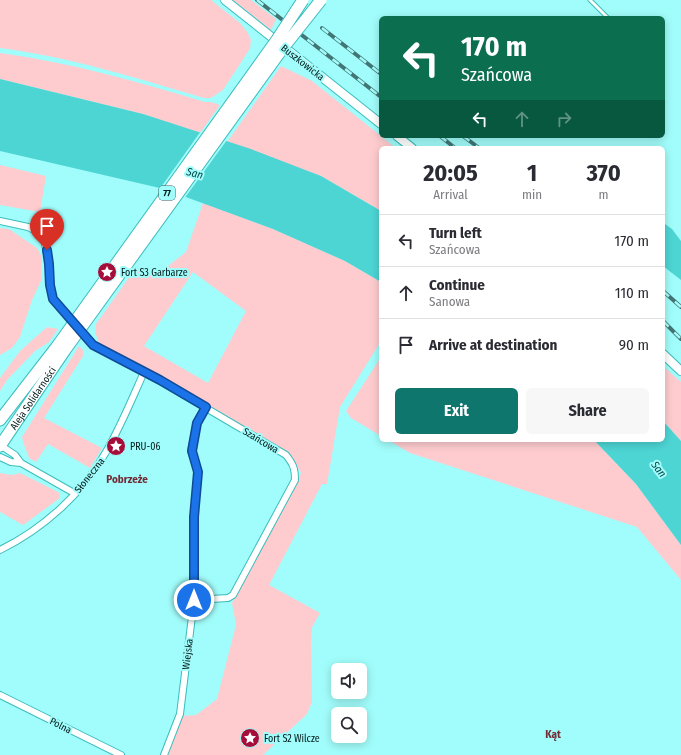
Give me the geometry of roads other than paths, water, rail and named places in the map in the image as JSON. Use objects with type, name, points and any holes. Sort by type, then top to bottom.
[{"type":"highway","name":"77","points":[[62,348],[303,0]]},
{"type":"highway","name":"77","points":[[62,348],[283,48],[321,0]]},
{"type":"highway","name":"Aleja Solidarności","points":[[1,417],[62,348]]},
{"type":"highway","name":"Aleja Solidarności","points":[[0,445],[62,348]]},
{"type":"street","name":"Buszkowicka","points":[[225,0],[379,122]]},
{"type":"street","points":[[400,138],[410,146]]},
{"type":"street","name":"Szańcowa","points":[[0,221],[28,227],[38,232],[44,239],[49,264],[50,285],[53,299],[93,345],[206,407],[286,455],[293,463],[295,480],[233,595],[228,598],[194,600]]},
{"type":"street","points":[[665,356],[681,371]]},
{"type":"street","name":"Słoneczna","points":[[0,550],[28,534],[62,508],[87,479],[106,452],[144,372]]},
{"type":"street","name":"Wiejska","points":[[164,755],[180,714],[194,600],[194,517],[198,472],[192,451],[197,423],[206,407]]},
{"type":"street","points":[[0,445],[21,462],[74,493]]},
{"type":"street","points":[[0,457],[11,462],[21,462]]},
{"type":"street","name":"Polna","points":[[1,698],[38,713],[121,755]]},
{"type":"lane","points":[[590,0],[606,16]]},
{"type":"water","name":"San","points":[[0,79],[143,114],[251,149],[321,176],[379,210],[379,281],[345,261],[273,229],[164,189],[0,151]]},
{"type":"water","points":[[665,224],[672,229],[681,241],[681,280],[665,268]]},
{"type":"water","name":"San","points":[[665,423],[681,441],[681,545],[636,484],[596,442],[665,442]]},
{"type":"railway","points":[[257,0],[379,95]]},
{"type":"railway","points":[[322,28],[379,72]]},
{"type":"railway","points":[[442,138],[452,146]]},
{"type":"railway","points":[[466,138],[476,146]]},
{"type":"railway","points":[[665,293],[681,307]]},
{"type":"railway","points":[[665,323],[681,339]]},
{"type":"place","name":"Fort S3 Garbarze","points":[[107,272]]},
{"type":"place","name":"PRU-06","points":[[116,446]]},
{"type":"place","name":"Fort S2 Wilcze","points":[[250,738]]},
{"type":"district","name":"Pobrzeże","points":[[127,479]]},
{"type":"district","name":"Kąt","points":[[553,734]]}]
